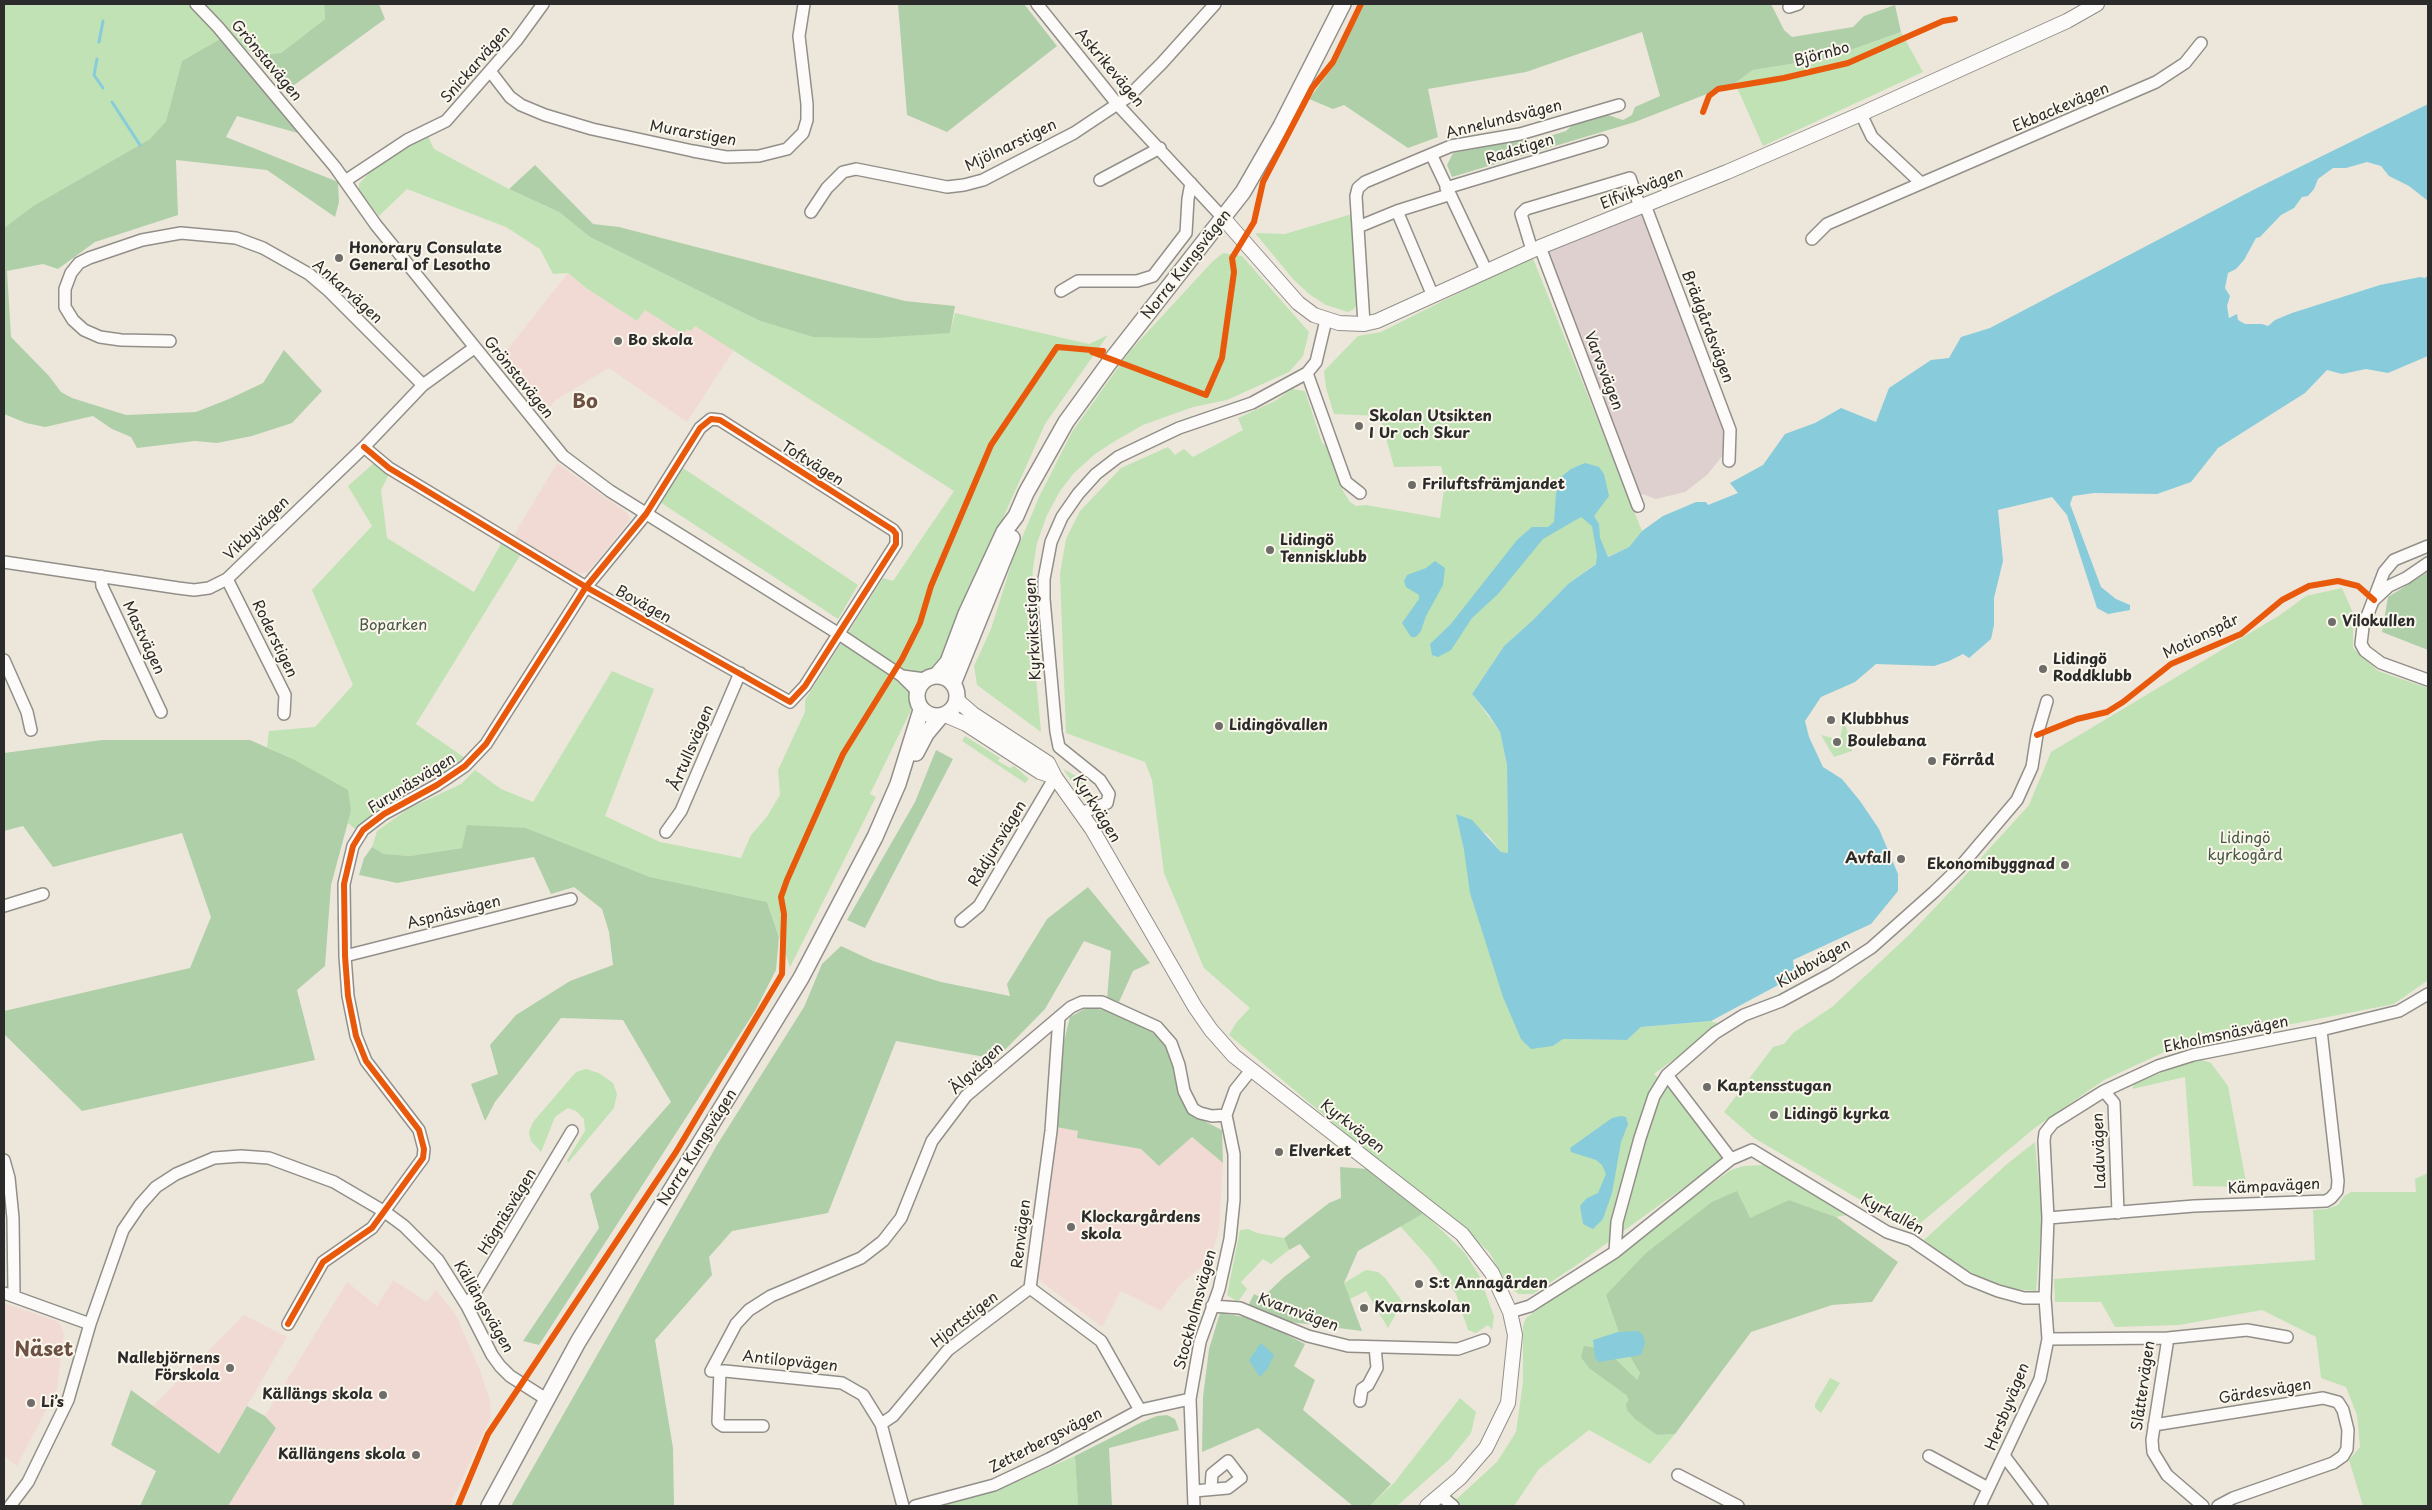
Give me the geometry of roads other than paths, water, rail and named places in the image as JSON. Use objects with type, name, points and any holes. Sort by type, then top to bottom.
[{"type":"main road","name":"Norra Kungsvägen","points":[[953,684],[1000,570],[1012,536],[1016,516],[1026,493],[1087,392],[1224,219],[1243,192],[1281,126],[1343,4]]},
{"type":"main road","name":"Norra Kungsvägen","points":[[926,682],[948,662],[966,614],[1004,532],[1016,516]]},
{"type":"main road","points":[[948,679],[953,684],[957,700],[951,711],[943,715],[934,716],[922,710],[917,703],[926,682],[948,679]]},
{"type":"main road","name":"Norra Kungsvägen","points":[[489,1506],[578,1342],[801,978],[875,837],[898,784],[922,710]]},
{"type":"main road","name":"Norra Kungsvägen","points":[[898,784],[926,734],[943,715]]},
{"type":"street","name":"Grönstavägen","points":[[196,4],[225,35],[335,167],[376,225],[474,348],[564,456],[597,482],[646,514],[839,634],[902,676],[926,682]]},
{"type":"street","name":"Snickarvägen","points":[[345,181],[407,140],[446,121],[516,42],[543,4]]},
{"type":"street","name":"Murarstigen","points":[[490,71],[510,97],[521,105],[545,115],[592,129],[693,151],[726,157],[759,156],[787,148],[803,133],[807,120],[807,104],[799,36],[804,4]]},
{"type":"street","name":"Askrikevägen","points":[[1036,4],[1118,105],[1224,219]]},
{"type":"street","name":"Mjölnarstigen","points":[[811,212],[827,188],[843,172],[856,169],[947,187],[983,180],[1074,133],[1118,105],[1162,63],[1215,4]]},
{"type":"street","name":"Elfviksvägen","points":[[1224,219],[1298,303],[1314,315],[1339,323],[1364,324],[1377,321],[1536,248],[1643,206],[1862,114],[2067,21],[2097,4]]},
{"type":"street","name":"Ekbackevägen","points":[[1812,239],[1827,224],[2142,89],[2185,63],[2201,43]]},
{"type":"street","name":"Annelundsvägen","points":[[1486,270],[1447,192],[1432,156],[1451,146],[1520,134],[1619,106]]},
{"type":"street","points":[[1862,114],[1872,137],[1921,183]]},
{"type":"street","name":"Radstigen","points":[[1358,227],[1447,192],[1602,141]]},
{"type":"street","points":[[1100,180],[1160,148]]},
{"type":"street","points":[[1364,324],[1356,196],[1358,188],[1365,182],[1432,156]]},
{"type":"street","name":"Brädgårdsvägen","points":[[1536,248],[1520,214],[1526,209],[1630,178],[1643,206],[1730,430],[1729,461]]},
{"type":"street","points":[[1061,291],[1078,281],[1137,281],[1153,276],[1186,233],[1191,183]]},
{"type":"street","points":[[1397,211],[1433,296]]},
{"type":"street","name":"Ankarvägen","points":[[170,341],[121,340],[100,337],[84,330],[73,320],[65,306],[65,289],[71,274],[79,264],[89,258],[142,240],[182,233],[236,238],[280,256],[308,274],[329,291],[423,385]]},
{"type":"street","name":"Varvsvägen","points":[[1536,248],[1638,506]]},
{"type":"street","points":[[1326,320],[1316,362],[1307,373],[1346,482],[1360,493]]},
{"type":"street","name":"Vikbyvägen","points":[[4,562],[194,590],[208,588],[227,579],[364,447],[423,385],[474,348]]},
{"type":"street","name":"Kyrkviksstigen","points":[[1081,813],[1107,803],[1109,794],[1100,780],[1059,747],[1056,732],[1044,600],[1044,579],[1051,542],[1062,517],[1078,494],[1096,474],[1118,457],[1179,428],[1252,403],[1307,373]]},
{"type":"street","name":"Toftvägen","points":[[646,514],[700,428],[711,419],[720,420],[896,534],[896,544],[839,634]]},
{"type":"street","name":"Bovägen","points":[[364,447],[389,468],[586,588],[790,702],[805,686],[839,634]]},
{"type":"street","name":"Furunäsvägen","points":[[288,1324],[323,1262],[363,1236],[385,1212],[423,1158],[424,1149],[420,1130],[366,1061],[356,1036],[348,996],[345,956],[344,884],[353,846],[363,830],[384,814],[437,785],[465,766],[486,744],[586,588],[646,514]]},
{"type":"street","points":[[2428,546],[2394,560],[2384,572],[2363,627],[2361,644],[2365,651],[2381,663],[2428,680]]},
{"type":"street","points":[[2374,600],[2389,586],[2428,563]]},
{"type":"street","name":"Mastvägen","points":[[101,576],[102,586],[161,712]]},
{"type":"street","name":"Roderstigen","points":[[227,579],[285,695],[284,714]]},
{"type":"street","points":[[4,660],[27,712],[31,730]]},
{"type":"street","name":"Årtullsvägen","points":[[666,832],[681,812],[740,673]]},
{"type":"street","name":"Kyrkvägen","points":[[957,700],[973,714],[1048,762],[1055,776],[1081,813],[1195,1007],[1222,1043],[1251,1070],[1462,1234],[1492,1273],[1510,1312],[1515,1335],[1508,1403],[1486,1448],[1460,1478],[1427,1506]]},
{"type":"street","name":"Klubbvägen","points":[[1615,1252],[1616,1222],[1640,1138],[1654,1096],[1668,1074],[1715,1033],[1744,1015],[1781,1001],[1871,948],[1960,867],[2017,800],[2032,767],[2037,735],[2047,701]]},
{"type":"street","name":"Kyrkvägen","points":[[943,715],[966,724],[1040,772],[1055,776]]},
{"type":"street","name":"Rådjursvägen","points":[[961,921],[979,906],[1055,776]]},
{"type":"street","points":[[4,906],[44,894]]},
{"type":"street","name":"Aspnäsvägen","points":[[345,956],[571,898]]},
{"type":"street","name":"Ekholmsnäsvägen","points":[[2045,1286],[2048,1218],[2045,1133],[2053,1123],[2104,1091],[2158,1066],[2184,1058],[2320,1030],[2398,1011],[2428,994]]},
{"type":"street","name":"Älgvägen","points":[[715,1371],[736,1324],[749,1310],[771,1296],[861,1258],[883,1241],[901,1218],[932,1141],[966,1096],[1071,1007],[1082,1002],[1102,1002],[1158,1027],[1171,1043],[1179,1065],[1184,1091],[1193,1109],[1212,1116],[1226,1115]]},
{"type":"street","name":"Renvägen","points":[[1060,1017],[1050,1131],[1030,1288],[1101,1341],[1140,1410]]},
{"type":"street","name":"Kämpavägen","points":[[2048,1218],[2194,1206],[2326,1201],[2335,1195],[2338,1181],[2320,1030]]},
{"type":"street","name":"Stockholmsvägen","points":[[1194,1506],[1190,1399],[1200,1342],[1218,1289],[1230,1239],[1234,1200],[1234,1154],[1226,1115],[1234,1090],[1251,1070]]},
{"type":"street","points":[[1668,1074],[1731,1159]]},
{"type":"street","name":"Laduvägen","points":[[2104,1091],[2114,1103],[2118,1213]]},
{"type":"street","name":"Högnäsvägen","points":[[467,1306],[572,1131]]},
{"type":"street","name":"Kyrkallén","points":[[1510,1312],[1530,1306],[1615,1252],[1731,1159],[1752,1150],[1887,1232],[1911,1240],[1968,1279],[1998,1291],[2024,1298],[2045,1298]]},
{"type":"street","name":"Källängsvägen","points":[[10,1506],[28,1482],[68,1400],[90,1324],[123,1230],[132,1215],[156,1187],[176,1174],[196,1165],[223,1158],[241,1156],[269,1158],[334,1182],[385,1212],[416,1237],[438,1260],[467,1306],[492,1355],[500,1366],[510,1376],[546,1399]]},
{"type":"street","points":[[4,1160],[9,1178],[13,1218],[9,1294],[90,1324]]},
{"type":"street","name":"Hersbyvägen","points":[[1980,1506],[2005,1457],[2040,1379],[2048,1339],[2045,1286]]},
{"type":"street","name":"Hjortstigen","points":[[881,1424],[893,1416],[948,1350],[1030,1288]]},
{"type":"street","name":"Kvarnvägen","points":[[1212,1306],[1240,1308],[1324,1341],[1375,1347],[1458,1348],[1484,1340]]},
{"type":"street","points":[[2168,1338],[2247,1330],[2287,1337]]},
{"type":"street","name":"Slåttervägen","points":[[2048,1339],[2168,1338],[2154,1424],[2153,1452],[2167,1475],[2203,1506]]},
{"type":"street","points":[[1360,1401],[1362,1389],[1368,1385],[1377,1368],[1375,1347]]},
{"type":"street","points":[[715,1371],[718,1422],[723,1426],[763,1426]]},
{"type":"street","name":"Antilopvägen","points":[[715,1371],[842,1383],[863,1396],[881,1424],[903,1506]]},
{"type":"street","name":"Gärdesvägen","points":[[2154,1424],[2323,1398],[2338,1402],[2343,1410],[2348,1430],[2347,1449],[2343,1456],[2333,1463],[2233,1498],[2218,1506]]},
{"type":"street","name":"Zetterbergsvägen","points":[[915,1506],[994,1485],[1049,1459],[1140,1410],[1190,1399]]},
{"type":"street","points":[[1929,1456],[1988,1488]]},
{"type":"street","points":[[2005,1457],[2042,1506]]},
{"type":"street","points":[[1678,1475],[1738,1506]]},
{"type":"street","points":[[1194,1491],[1211,1488]]},
{"type":"street","points":[[1441,1496],[1453,1506]]},
{"type":"water","points":[[2428,104],[2428,201],[2409,186],[2389,176],[2381,166],[2367,162],[2346,168],[2333,168],[2318,179],[2314,189],[2308,196],[2302,197],[2294,208],[2281,215],[2260,237],[2256,238],[2244,260],[2236,269],[2228,273],[2225,288],[2230,296],[2227,306],[2229,318],[2237,314],[2238,320],[2245,324],[2268,326],[2275,320],[2292,313],[2380,285],[2420,277],[2425,278],[2428,275],[2428,356],[2388,373],[2366,369],[2342,374],[2327,370],[2305,393],[2218,448],[2191,482],[2157,494],[2094,493],[2073,496],[2070,504],[2101,587],[2116,599],[2130,605],[2130,610],[2108,614],[2097,608],[2067,515],[2052,497],[1998,510],[2003,561],[1994,598],[1994,625],[1991,639],[1969,658],[1963,654],[1934,666],[1876,664],[1855,682],[1821,697],[1805,721],[1809,737],[1823,767],[1842,779],[1860,801],[1879,829],[1898,874],[1898,891],[1871,924],[1793,960],[1795,976],[1711,1021],[1641,1027],[1627,1040],[1563,1039],[1553,1046],[1531,1049],[1521,1039],[1503,997],[1470,893],[1464,850],[1456,814],[1472,820],[1501,852],[1508,853],[1507,765],[1500,732],[1472,694],[1504,646],[1533,620],[1568,584],[1596,564],[1597,555],[1592,526],[1581,517],[1543,539],[1498,594],[1472,618],[1451,650],[1438,657],[1432,655],[1430,644],[1450,625],[1517,540],[1532,527],[1548,527],[1554,522],[1556,494],[1561,477],[1571,469],[1585,463],[1599,467],[1604,474],[1609,496],[1594,516],[1599,524],[1600,538],[1608,557],[1629,547],[1642,531],[1663,516],[1696,502],[1706,502],[1708,505],[1738,493],[1730,483],[1763,465],[1785,434],[1815,423],[1841,408],[1876,422],[1889,388],[1931,360],[1949,358],[1961,337],[1990,328],[2255,189]]},
{"type":"water","points":[[1435,561],[1445,568],[1443,585],[1426,616],[1421,631],[1416,637],[1411,637],[1402,623],[1419,599],[1419,595],[1406,587],[1404,581],[1407,575],[1426,568]]},
{"type":"water","points":[[1626,1117],[1628,1124],[1621,1142],[1612,1193],[1603,1219],[1593,1229],[1583,1224],[1580,1206],[1587,1198],[1598,1193],[1606,1174],[1602,1165],[1596,1160],[1571,1152],[1570,1148],[1612,1118]]},
{"type":"water","points":[[1638,1331],[1643,1335],[1645,1343],[1641,1355],[1599,1362],[1595,1358],[1593,1340],[1618,1332]]},
{"type":"water","points":[[1261,1343],[1274,1355],[1268,1368],[1260,1377],[1249,1360]]},
{"type":"waterway","points":[[99,42],[103,21]]},
{"type":"waterway","points":[[97,59],[94,75],[103,88]]},
{"type":"waterway","points":[[112,102],[140,145]]},
{"type":"place","name":"Honorary Consulate General of Lesotho","points":[[339,258]]},
{"type":"place","name":"Bo skola","points":[[618,341]]},
{"type":"place","name":"Skolan Utsikten I Ur och Skur","points":[[1359,426]]},
{"type":"place","name":"Friluftsfrämjandet","points":[[1412,485]]},
{"type":"place","name":"Lidingö Tennisklubb","points":[[1270,550]]},
{"type":"place","name":"Vilokullen","points":[[2332,622]]},
{"type":"place","name":"Lidingö Roddklubb","points":[[2043,669]]},
{"type":"place","name":"Klubbhus","points":[[1831,720]]},
{"type":"place","name":"Lidingövallen","points":[[1219,726]]},
{"type":"place","name":"Boulebana","points":[[1837,742]]},
{"type":"place","name":"Förråd","points":[[1932,761]]},
{"type":"place","name":"Avfall","points":[[1901,859]]},
{"type":"place","name":"Ekonomibyggnad","points":[[2065,865]]},
{"type":"place","name":"Kaptensstugan","points":[[1707,1087]]},
{"type":"place","name":"Lidingö kyrka","points":[[1774,1115]]},
{"type":"place","name":"Elverket","points":[[1279,1152]]},
{"type":"place","name":"Klockargårdens skola","points":[[1071,1227]]},
{"type":"place","name":"S:t Annagården","points":[[1419,1284]]},
{"type":"place","name":"Kvarnskolan","points":[[1364,1308]]},
{"type":"place","name":"Nallebjörnens Förskola","points":[[230,1368]]},
{"type":"place","name":"Källängs skola","points":[[383,1395]]},
{"type":"place","name":"Li’s","points":[[31,1403]]},
{"type":"place","name":"Källängens skola","points":[[416,1455]]},
{"type":"district","name":"Bo","points":[[585,402]]},
{"type":"district","name":"Näset","points":[[44,1350]]},
{"type":"park label","name":"Boparken","points":[[393,626]]},
{"type":"park label","name":"Lidingö kyrkogård","points":[[2245,848]]}]
